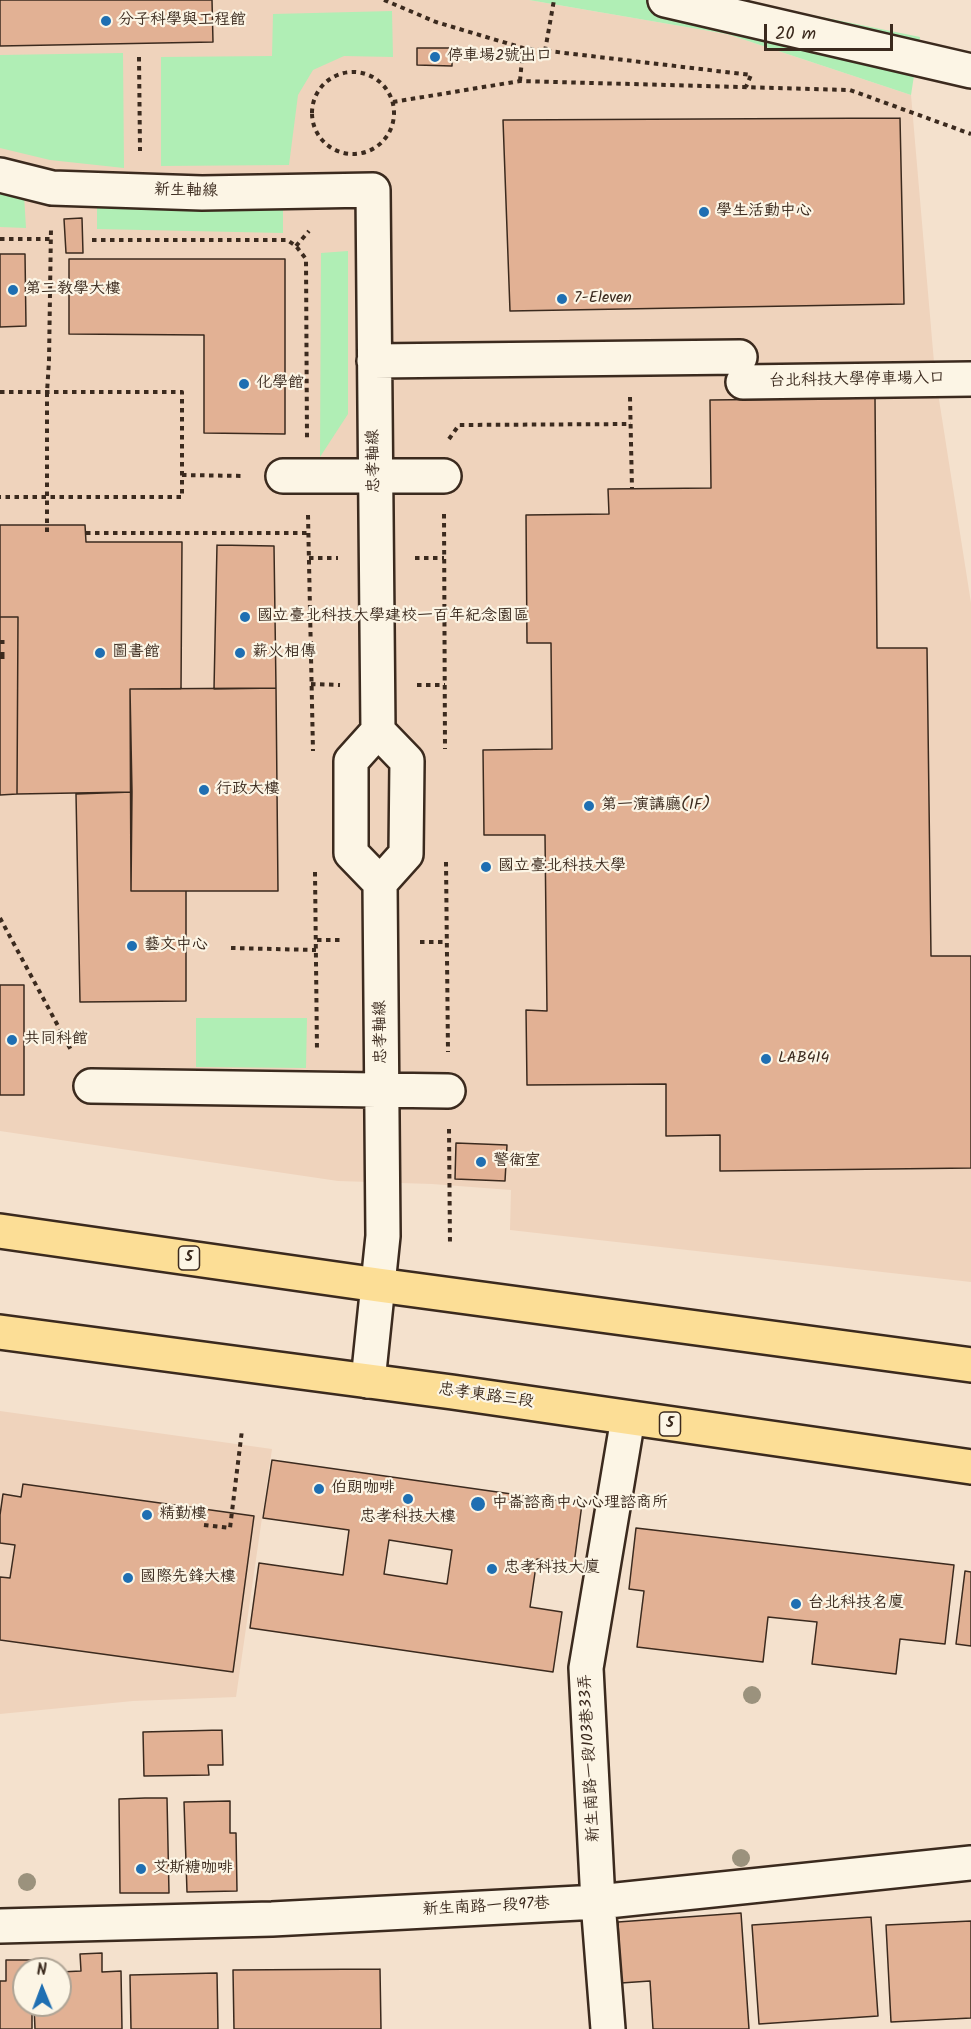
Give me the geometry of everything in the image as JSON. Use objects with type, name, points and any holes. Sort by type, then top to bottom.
[{"type":"main road","name":"5","points":[[0,1231],[378,1285],[971,1365]]},
{"type":"main road","name":"忠孝東路三段","points":[[0,1332],[368,1381],[971,1467]]},
{"type":"street","points":[[666,0],[971,71]]},
{"type":"street","name":"新生軸線","points":[[0,175],[52,188],[202,193],[373,190]]},
{"type":"street","name":"忠孝軸線","points":[[373,190],[378,731]]},
{"type":"street","name":"台北科技大學停車場入口","points":[[374,361],[741,370],[971,379]]},
{"type":"street","points":[[295,476],[444,476]]},
{"type":"street","points":[[378,731],[408,761],[406,854],[380,883],[351,853],[351,761],[378,731]]},
{"type":"street","name":"忠孝軸線","points":[[368,1381],[383,1236],[380,883]]},
{"type":"street","points":[[90,1086],[448,1091]]},
{"type":"street","name":"新生南路一段103巷33弄","points":[[608,2029],[598,1902],[586,1668],[628,1418]]},
{"type":"street","name":"新生南路一段97巷","points":[[0,1926],[272,1919],[598,1902],[971,1863]]},
{"type":"path","points":[[384,0],[436,22],[522,48],[751,75],[746,87]]},
{"type":"path","points":[[545,51],[554,0]]},
{"type":"path","points":[[520,81],[522,48]]},
{"type":"path","points":[[139,57],[141,191]]},
{"type":"path","points":[[352,71],[379,80],[388,90],[393,102],[395,116],[392,129],[374,149],[347,154],[334,150],[323,142],[315,131],[312,104],[318,91],[327,81],[339,74],[352,71]]},
{"type":"path","points":[[393,102],[520,81],[850,90],[971,134]]},
{"type":"path","points":[[47,532],[46,392],[49,361],[52,188]]},
{"type":"path","points":[[0,239],[51,239]]},
{"type":"path","points":[[92,240],[286,240],[296,246],[306,259],[295,476],[182,475]]},
{"type":"path","points":[[0,392],[182,392],[182,496],[0,497]]},
{"type":"path","points":[[444,476],[444,446],[459,425],[631,424],[632,489]]},
{"type":"path","points":[[86,533],[309,533]]},
{"type":"path","points":[[0,918],[90,1086]]},
{"type":"path","points":[[231,948],[316,950]]},
{"type":"path","points":[[204,1525],[230,1528],[242,1430]]},
{"type":"shaded area","name":"國立臺北科技大學","points":[[0,0],[529,0],[727,34],[911,95],[935,374],[971,603],[971,1282],[510,1230],[511,1190],[432,1184],[338,1181],[0,1131]]},
{"type":"shaded area","points":[[0,1411],[272,1449],[236,1697],[133,1701],[0,1714]]},
{"type":"green space","points":[[529,0],[738,0],[920,37],[911,95],[727,34]]},
{"type":"green space","points":[[392,11],[393,57],[344,56],[313,70],[298,95],[289,165],[161,166],[161,57],[272,56],[273,14]]},
{"type":"green space","points":[[123,53],[124,168],[50,160],[0,148],[0,55]]},
{"type":"green space","points":[[0,191],[24,195],[26,228],[0,227]]},
{"type":"green space","points":[[97,203],[283,206],[283,233],[97,229]]},
{"type":"green space","points":[[348,251],[348,414],[320,457],[321,253]]},
{"type":"green space","points":[[196,1018],[307,1018],[306,1068],[196,1067]]},
{"type":"building","name":"分子科學與工程館","points":[[0,0],[212,0],[213,42],[0,46]]},
{"type":"building","name":"停車場2號出口","points":[[417,48],[452,48],[452,66],[417,65]]},
{"type":"building","name":"學生活動中心","points":[[900,118],[904,304],[510,311],[503,120]]},
{"type":"building","points":[[82,218],[83,253],[66,253],[64,219]]},
{"type":"building","name":"第二教學大樓","points":[[0,254],[25,254],[26,326],[0,327]]},
{"type":"building","name":"化學館","points":[[69,259],[285,259],[285,434],[204,433],[204,335],[69,334]]},
{"type":"building","points":[[875,398],[877,648],[927,648],[931,956],[971,956],[971,1168],[720,1171],[720,1135],[666,1136],[666,1084],[527,1085],[526,1010],[547,1011],[545,835],[484,835],[483,750],[552,749],[551,643],[527,643],[526,515],[609,514],[608,489],[711,488],[710,400]]},
{"type":"building","name":"圖書館","points":[[0,525],[85,525],[86,542],[182,542],[181,689],[130,689],[132,792],[17,794],[18,617],[0,617]]},
{"type":"building","name":"國立臺北科技大學建校一百年紀念園區","points":[[217,545],[274,546],[276,688],[214,689]]},
{"type":"building","points":[[0,617],[18,617],[17,794],[0,795]]},
{"type":"building","name":"行政大樓","points":[[276,688],[278,891],[131,891],[130,689]]},
{"type":"building","name":"藝文中心","points":[[132,792],[131,891],[186,891],[186,1001],[80,1002],[76,794]]},
{"type":"building","name":"共同科館","points":[[0,985],[24,985],[24,1095],[0,1095]]},
{"type":"building","name":"警衛室","points":[[456,1143],[507,1145],[505,1181],[455,1179]]},
{"type":"building","name":"忠孝科技大廈","points":[[272,1460],[582,1504],[574,1564],[537,1559],[530,1607],[562,1612],[553,1672],[250,1628],[259,1563],[343,1575],[349,1530],[263,1518]],"holes":[[[389,1540],[452,1550],[447,1584],[384,1574]]]},
{"type":"building","name":"國際先鋒大樓","points":[[23,1484],[254,1516],[233,1672],[0,1640],[0,1577],[10,1578],[15,1545],[0,1543],[3,1494],[21,1497]]},
{"type":"building","name":"台北科技名廈","points":[[636,1528],[954,1565],[945,1644],[900,1639],[896,1674],[812,1664],[817,1622],[768,1617],[763,1662],[637,1647],[644,1591],[629,1589]]},
{"type":"building","points":[[965,1571],[971,1572],[971,1646],[956,1644]]},
{"type":"building","points":[[222,1730],[223,1765],[208,1765],[209,1775],[144,1776],[143,1732]]},
{"type":"building","points":[[167,1798],[169,1893],[120,1893],[119,1799]]},
{"type":"building","points":[[230,1801],[230,1833],[236,1833],[237,1891],[187,1892],[184,1802]]},
{"type":"building","points":[[741,1913],[749,2029],[653,2029],[650,1981],[621,1983],[618,1922]]},
{"type":"building","points":[[871,1917],[878,2016],[759,2024],[752,1925]]},
{"type":"building","points":[[971,1921],[971,2018],[891,2022],[886,1925]]},
{"type":"building","points":[[102,1953],[102,1972],[121,1971],[122,2029],[35,2029],[34,2017],[72,2017],[72,1971],[81,1971],[80,1954]]},
{"type":"building","points":[[6,1960],[12,1960],[12,2017],[32,2017],[32,2029],[0,2029],[0,1981],[6,1981]]},
{"type":"building","points":[[380,1969],[381,2029],[234,2029],[233,1970]]},
{"type":"building","points":[[217,1973],[218,2029],[131,2029],[130,1975]]},
{"type":"place","name":"分子科學與工程館","points":[[106,21]]},
{"type":"place","name":"停車場2號出口","points":[[435,57]]},
{"type":"place","name":"學生活動中心","points":[[704,212]]},
{"type":"place","name":"第二教學大樓","points":[[13,290]]},
{"type":"place","name":"7-Eleven","points":[[562,299]]},
{"type":"place","name":"化學館","points":[[244,384]]},
{"type":"place","name":"國立臺北科技大學建校一百年紀念園區","points":[[245,617]]},
{"type":"place","name":"圖書館","points":[[100,653]]},
{"type":"place","name":"薪火相傳","points":[[240,653]]},
{"type":"place","name":"行政大樓","points":[[204,790]]},
{"type":"place","name":"第一演講廳(1F)","points":[[589,806]]},
{"type":"place","name":"國立臺北科技大學","points":[[486,867]]},
{"type":"place","name":"藝文中心","points":[[132,946]]},
{"type":"place","name":"共同科館","points":[[12,1040]]},
{"type":"place","name":"LAB414","points":[[766,1059]]},
{"type":"place","name":"警衛室","points":[[481,1162]]},
{"type":"place","name":"伯朗咖啡","points":[[319,1489]]},
{"type":"place","name":"忠孝科技大樓","points":[[408,1499]]},
{"type":"place","name":"中崙諮商中心心理諮商所","points":[[478,1504]]},
{"type":"place","name":"精勤樓","points":[[147,1515]]},
{"type":"place","name":"忠孝科技大廈","points":[[492,1569]]},
{"type":"place","name":"國際先鋒大樓","points":[[128,1578]]},
{"type":"place","name":"台北科技名廈","points":[[796,1604]]},
{"type":"place","name":"艾斯糖咖啡","points":[[141,1869]]}]
